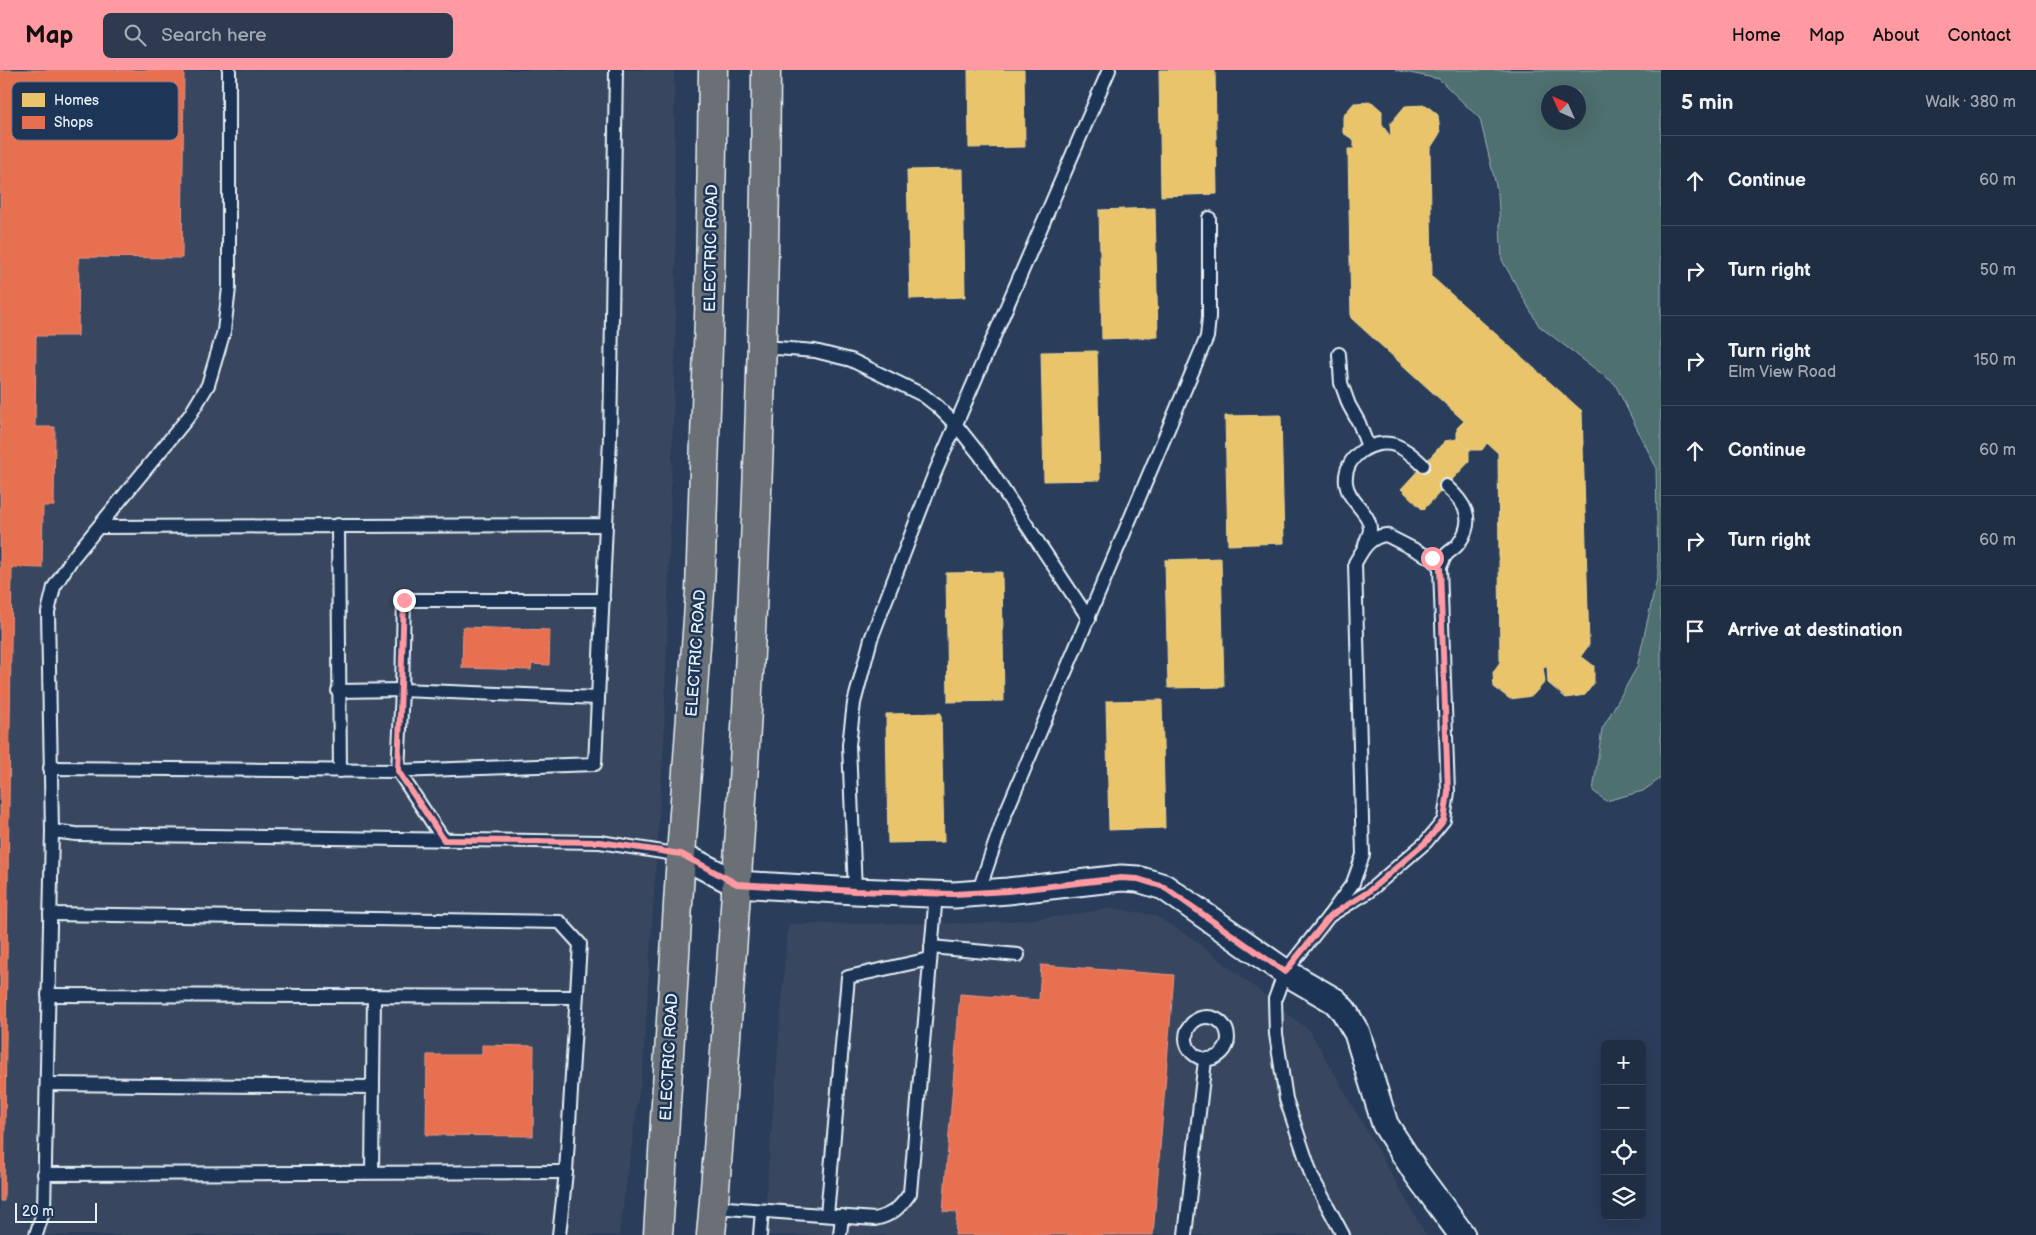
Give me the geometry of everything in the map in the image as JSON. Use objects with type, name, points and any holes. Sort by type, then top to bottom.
[{"type":"main road","name":"ELECTRIC ROAD","points":[[658,1235],[681,854],[700,591],[710,296],[713,70]]},
{"type":"main road","points":[[711,1235],[737,884],[753,603],[762,349],[766,70]]},
{"type":"street","points":[[681,854],[737,884],[936,894],[978,892],[1121,878],[1138,879],[1164,887],[1285,972],[1336,1001],[1357,1033],[1385,1124],[1417,1174],[1462,1235]]},
{"type":"lane","points":[[36,1235],[44,1209],[52,831],[48,612],[54,586],[72,559],[190,415],[208,385],[224,331],[229,288],[229,70]]},
{"type":"lane","points":[[50,768],[398,771],[595,764],[610,439],[616,70]]},
{"type":"lane","points":[[855,891],[849,745],[854,703],[871,639],[934,475],[1109,70]]},
{"type":"lane","points":[[978,892],[1004,818],[1125,527],[1207,338],[1210,317],[1209,218]]},
{"type":"lane","points":[[762,349],[777,348],[815,351],[860,363],[923,396],[937,406],[980,454],[1088,619]]},
{"type":"lane","points":[[1339,354],[1341,383],[1348,405],[1359,423],[1368,447]]},
{"type":"lane","points":[[1343,1235],[1312,1177],[1286,1099],[1276,1034],[1275,1000],[1285,972],[1330,916],[1353,883],[1363,855],[1355,563],[1364,547],[1370,530],[1366,517],[1349,496],[1346,482],[1348,469],[1355,457],[1368,447],[1381,443],[1396,446],[1411,454],[1423,465]]},
{"type":"lane","points":[[1330,916],[1368,892],[1426,842],[1444,820],[1448,792],[1440,568],[1446,555],[1458,545],[1467,529],[1468,514],[1461,500],[1446,486]]},
{"type":"lane","points":[[99,527],[338,524],[606,525]]},
{"type":"lane","points":[[338,524],[340,771]]},
{"type":"lane","points":[[1364,547],[1376,536],[1386,535],[1432,558],[1440,568]]},
{"type":"lane","points":[[444,840],[398,771],[404,600],[603,600]]},
{"type":"lane","points":[[338,691],[402,690],[598,698]]},
{"type":"lane","points":[[52,831],[76,834],[600,842],[681,854]]},
{"type":"lane","points":[[714,1207],[874,1219],[887,1216],[899,1209],[910,1193],[936,894]]},
{"type":"lane","points":[[50,914],[560,922],[580,944],[566,1172],[559,1235]]},
{"type":"lane","points":[[827,1215],[848,977],[931,953],[1018,955]]},
{"type":"lane","points":[[48,994],[576,996]]},
{"type":"lane","points":[[372,1172],[374,996]]},
{"type":"lane","points":[[1185,1235],[1206,1060]]},
{"type":"lane","points":[[46,1084],[373,1087]]},
{"type":"lane","points":[[44,1174],[566,1172]]},
{"type":"lane","points":[[760,1235],[762,1210]]},
{"type":"lane","points":[[840,1235],[842,1216]]},
{"type":"shaded area","points":[[0,70],[674,70],[676,318],[664,740],[643,1064],[619,1235],[0,1235]]},
{"type":"shaded area","points":[[1112,908],[1154,915],[1192,938],[1310,1031],[1426,1235],[763,1235],[788,924],[987,923],[1064,916]]},
{"type":"green space","points":[[1395,70],[1661,70],[1661,778],[1643,791],[1606,801],[1593,791],[1602,729],[1637,667],[1658,574],[1656,467],[1615,384],[1539,326],[1502,260],[1498,194],[1480,119],[1439,79]]},
{"type":"building: Homes","points":[[968,70],[1024,70],[1025,147],[969,148]]},
{"type":"building: Homes","points":[[1159,70],[1215,70],[1217,194],[1161,196]]},
{"type":"building: Homes","points":[[1372,102],[1382,111],[1382,125],[1391,137],[1390,124],[1405,106],[1426,105],[1438,115],[1440,133],[1430,149],[1432,277],[1582,411],[1589,645],[1581,656],[1594,666],[1594,683],[1585,695],[1566,698],[1548,683],[1547,667],[1543,667],[1545,682],[1532,696],[1510,699],[1494,687],[1493,672],[1500,662],[1498,453],[1487,443],[1482,450],[1469,450],[1457,439],[1457,428],[1464,421],[1351,318],[1348,149],[1354,149],[1354,140],[1343,133],[1343,116],[1354,103]]},
{"type":"building: Homes","points":[[963,169],[965,297],[910,299],[907,170]]},
{"type":"building: Homes","points":[[1155,208],[1158,337],[1102,339],[1099,210]]},
{"type":"building: Homes","points":[[1097,351],[1100,480],[1044,481],[1041,352]]},
{"type":"building: Homes","points":[[1281,415],[1284,543],[1228,545],[1225,416]]},
{"type":"building: Homes","points":[[1457,439],[1469,450],[1469,462],[1423,510],[1401,489],[1445,441]]},
{"type":"building: Homes","points":[[1221,558],[1224,687],[1168,688],[1165,560]]},
{"type":"building: Homes","points":[[1002,572],[1004,701],[948,702],[946,573]]},
{"type":"building: Homes","points":[[1162,700],[1165,828],[1109,830],[1106,701]]},
{"type":"building: Homes","points":[[941,713],[944,842],[888,843],[886,714]]},
{"type":"building: Shops","points":[[0,70],[184,70],[182,258],[79,257],[78,336],[36,336],[35,427],[55,427],[54,506],[43,506],[42,568],[12,567],[4,1201],[0,1201]]},
{"type":"building: Shops","points":[[463,627],[550,630],[549,665],[532,664],[531,670],[462,668]]},
{"type":"building: Shops","points":[[1041,965],[1174,975],[1153,1235],[955,1235],[957,1212],[943,1211],[960,994],[1039,1000]]},
{"type":"building: Shops","points":[[482,1045],[534,1046],[533,1136],[426,1135],[427,1055],[482,1055]]},
{"type":"route","points":[[404,600],[398,771],[444,840],[600,842],[681,854],[737,884],[855,891],[954,894],[1008,891],[1121,878],[1138,879],[1164,887],[1285,972],[1330,916],[1368,892],[1426,842],[1444,820],[1448,792],[1440,568],[1432,558]]}]
